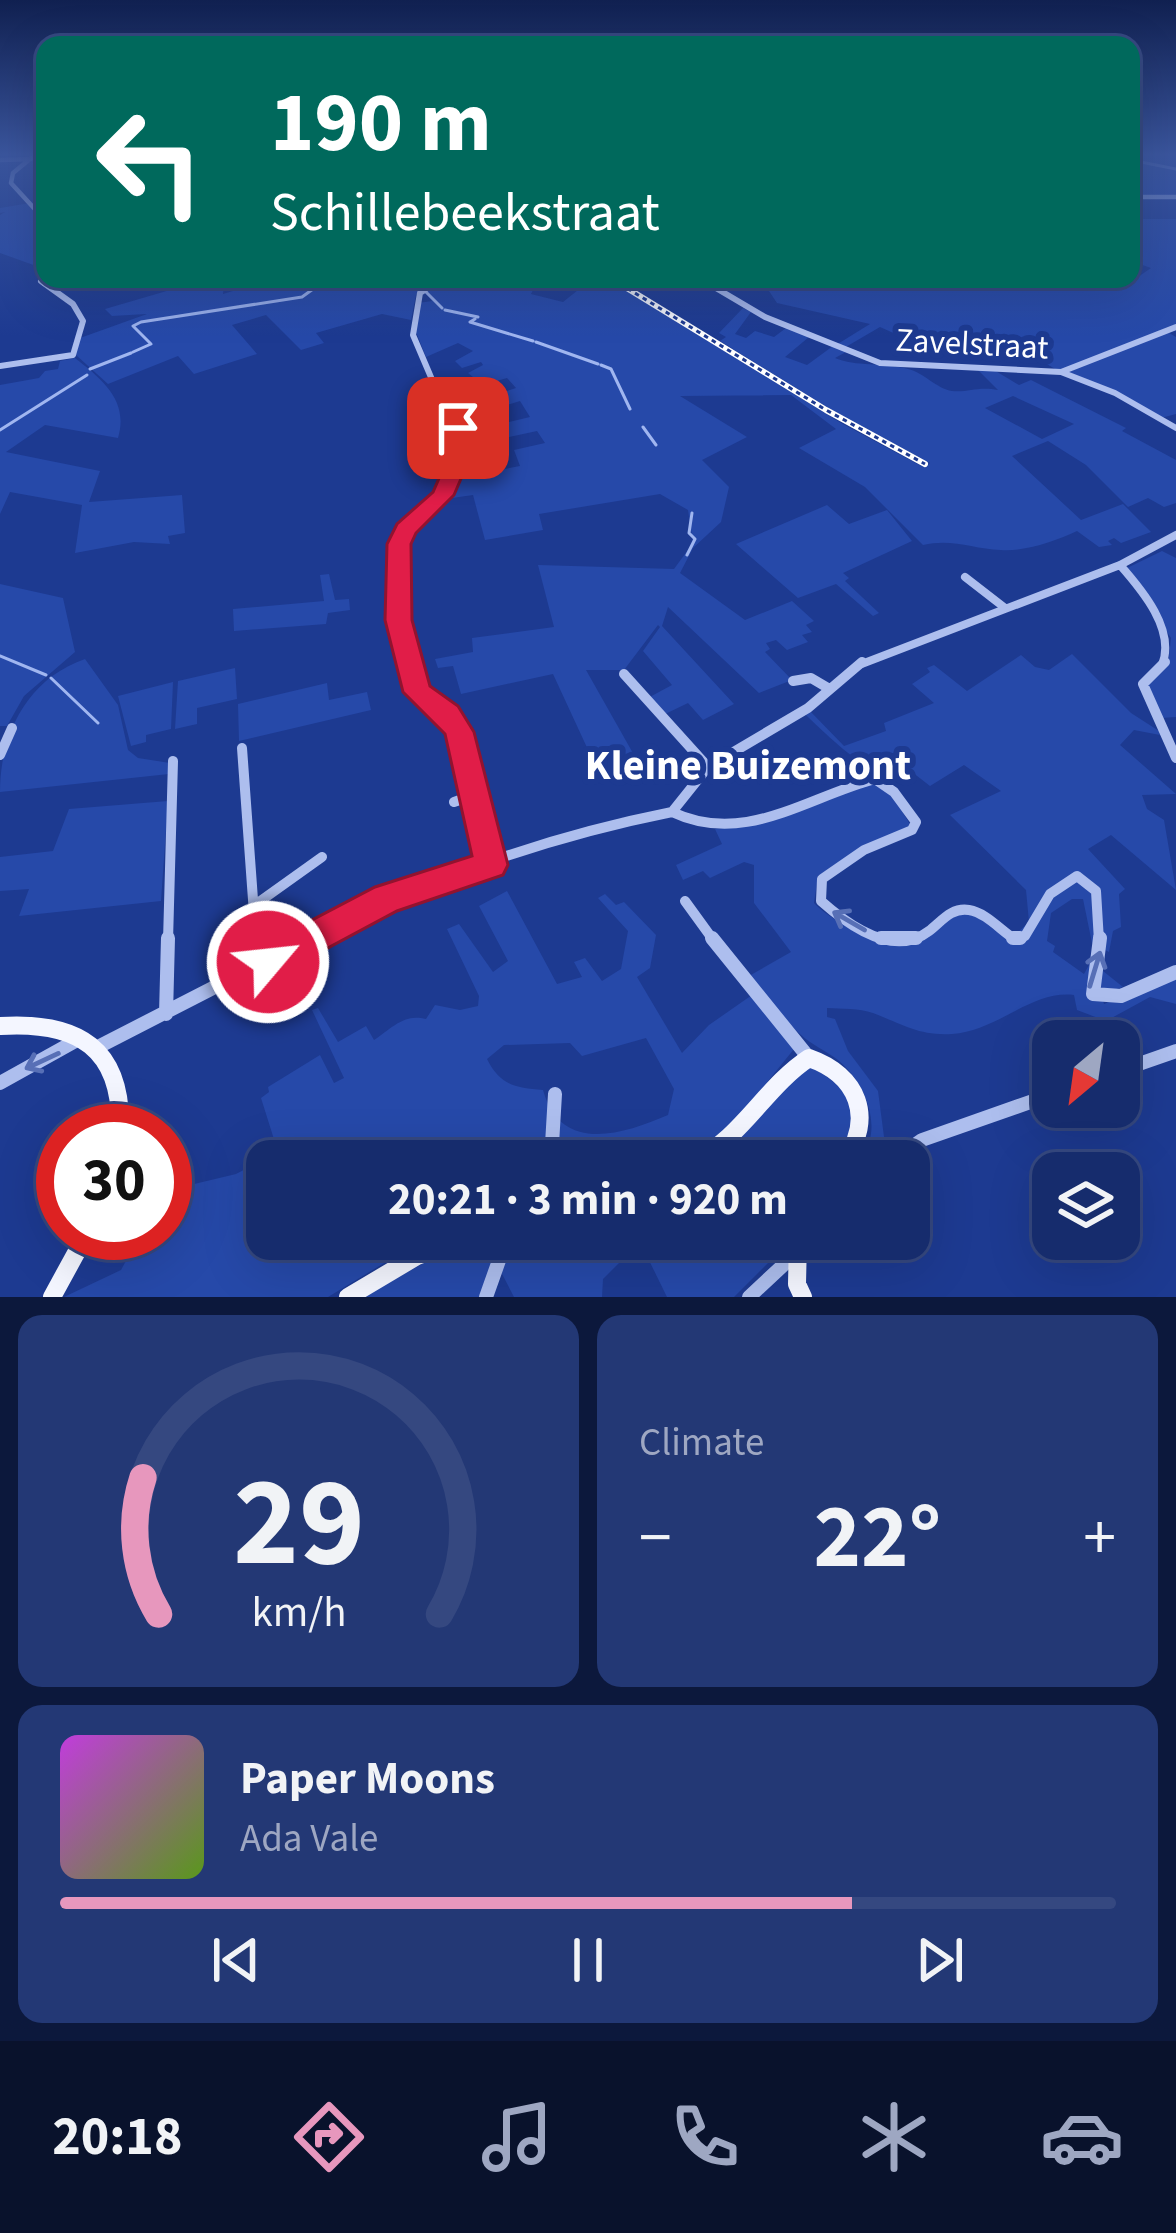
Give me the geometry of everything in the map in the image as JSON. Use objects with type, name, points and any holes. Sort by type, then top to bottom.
[{"type":"main road","points":[[0,1025],[49,1024],[90,1042],[119,1092],[119,1104]]},
{"type":"main road","points":[[726,1140],[784,1072],[809,1058],[827,1062],[857,1094],[863,1120],[860,1140]]},
{"type":"main road","points":[[52,1297],[72,1260]]},
{"type":"main road","points":[[348,1297],[410,1260]]},
{"type":"main road","points":[[801,1260],[803,1297]]},
{"type":"street","points":[[0,366],[73,356],[83,319],[68,298],[51,288]]},
{"type":"street","points":[[428,288],[420,293],[412,331],[464,446],[443,495],[401,538],[399,620],[417,692],[454,723],[491,865]]},
{"type":"street","name":"Zavelstraat","points":[[715,288],[754,312],[880,363],[1061,372],[1131,400],[1176,428]]},
{"type":"street","points":[[1061,372],[1176,327]]},
{"type":"street","points":[[672,812],[708,767],[808,708],[863,662],[1120,566],[1176,535]]},
{"type":"street","points":[[1120,566],[1146,598],[1167,637],[1166,660],[1143,684],[1176,758]]},
{"type":"street","points":[[965,577],[1006,608]]},
{"type":"street","points":[[624,674],[708,767]]},
{"type":"street","points":[[793,681],[811,678],[828,688]]},
{"type":"street","points":[[0,755],[12,728]]},
{"type":"street","points":[[242,748],[258,968]]},
{"type":"street","points":[[166,1014],[173,761]]},
{"type":"street","points":[[0,1083],[166,1014],[388,898],[617,824],[672,812],[723,826],[763,821],[875,779],[894,792],[916,822],[912,830],[864,850],[822,879],[821,901],[836,915],[860,929],[902,941],[919,938],[951,912],[974,911],[1016,940],[1025,936],[1062,880],[1073,876],[1087,880],[1096,891],[1101,949],[1089,980],[1090,991],[1100,997],[1121,996],[1176,972]]},
{"type":"street","points":[[454,802],[475,795]]},
{"type":"street","points":[[252,907],[322,857]]},
{"type":"street","points":[[685,901],[746,985],[809,1058]]},
{"type":"street","points":[[1140,1064],[1176,1051]]},
{"type":"street","points":[[555,1094],[556,1140]]},
{"type":"street","points":[[922,1140],[1032,1101]]},
{"type":"street","points":[[486,1297],[499,1260]]},
{"type":"street","points":[[749,1297],[790,1260]]},
{"type":"shaded area","points":[[0,215],[36,215],[36,266],[0,253]]},
{"type":"shaded area","points":[[1140,219],[1176,219],[1176,325],[1164,330],[1176,337],[1176,414],[1161,418],[1136,402],[1055,369],[1008,340],[961,357],[947,342],[918,344],[880,327],[844,348],[836,345],[870,324],[777,303],[767,288],[1140,288],[1140,276],[1151,268],[1140,264]]},
{"type":"shaded area","points":[[166,288],[224,288],[223,294],[243,288],[423,288],[416,295],[411,320],[382,314],[316,333],[324,343],[301,350],[266,315],[232,325],[257,354],[194,374],[178,356],[108,384],[76,355],[80,338],[147,314],[112,316],[105,309],[170,290]]},
{"type":"shaded area","points":[[430,288],[527,288],[533,290],[531,294],[563,302],[581,288],[624,288],[841,423],[925,468],[930,463],[843,417],[720,341],[726,337],[719,333],[743,308],[751,312],[735,334],[746,338],[755,331],[774,337],[786,328],[809,337],[785,357],[807,365],[833,346],[846,352],[835,358],[908,369],[952,391],[998,390],[975,367],[989,367],[1019,385],[1031,380],[1126,428],[1122,431],[1176,460],[1176,503],[1164,507],[1148,498],[1128,507],[1086,465],[1048,441],[1012,456],[1081,520],[1123,504],[1151,532],[1121,543],[1114,538],[1108,541],[1112,545],[1099,547],[1077,531],[1010,550],[953,543],[923,545],[865,487],[799,448],[836,429],[791,395],[680,396],[747,437],[702,460],[729,487],[721,522],[693,548],[680,573],[745,620],[792,601],[814,621],[806,625],[812,632],[802,635],[808,642],[787,650],[776,640],[766,643],[770,649],[765,652],[792,680],[759,693],[668,607],[662,626],[734,704],[703,720],[688,703],[661,716],[646,699],[672,685],[643,651],[658,625],[624,670],[586,670],[634,755],[596,767],[553,674],[461,694],[453,666],[438,668],[435,659],[473,652],[472,638],[554,627],[538,565],[674,569],[693,543],[688,510],[660,494],[539,514],[543,530],[485,540],[473,495],[445,499],[453,479],[520,466],[514,450],[545,443],[537,431],[467,446],[467,440],[509,430],[505,423],[530,417],[520,401],[492,410],[482,399],[516,388],[507,378],[483,385],[468,373],[481,362],[462,368],[455,361],[473,351],[458,343],[426,357],[414,327],[418,303],[432,301],[424,292]],"holes":[[[1013,396],[1074,424],[1042,439],[985,408]]]},
{"type":"shaded area","points":[[75,358],[104,383],[117,402],[118,438],[45,425],[6,452],[100,471],[89,502],[182,495],[185,533],[168,536],[170,544],[134,542],[75,553],[82,505],[10,492],[0,514],[0,385],[39,378],[45,371],[58,369],[60,361]]},
{"type":"shaded area","points":[[827,505],[849,524],[887,510],[912,541],[843,573],[849,578],[845,581],[879,613],[873,616],[836,584],[798,598],[736,544]]},
{"type":"shaded area","points":[[1162,551],[1176,558],[1176,717],[1161,718],[1148,684],[1168,666],[1171,638],[1125,569]]},
{"type":"shaded area","points":[[329,574],[335,600],[349,599],[350,610],[328,613],[326,624],[234,631],[233,609],[324,601],[320,575]]},
{"type":"shaded area","points":[[0,584],[63,598],[75,652],[24,696],[7,726],[0,726]]},
{"type":"shaded area","points":[[1072,654],[1131,713],[1159,731],[1160,735],[1134,730],[1120,745],[1176,794],[1142,795],[1147,809],[1164,820],[1176,890],[1111,835],[1088,849],[1125,889],[1119,894],[1121,927],[1113,931],[1109,952],[1092,943],[1083,899],[1072,899],[1051,913],[1047,941],[1055,946],[1053,952],[1084,974],[1095,954],[1103,971],[1123,987],[1101,994],[1104,1004],[1176,974],[1176,1004],[1150,997],[1103,1020],[1077,1010],[1074,995],[1058,995],[952,1034],[920,1031],[868,1011],[827,1008],[827,1017],[835,1019],[848,1051],[878,1091],[884,1140],[869,1140],[869,1108],[857,1081],[838,1060],[793,1027],[749,976],[791,952],[754,903],[754,865],[744,862],[710,878],[703,871],[683,880],[676,865],[722,844],[715,829],[761,823],[870,782],[889,790],[911,826],[857,850],[818,876],[814,903],[848,925],[916,944],[954,912],[1016,934],[1029,922],[1026,890],[950,815],[1001,791],[964,765],[930,786],[912,772],[902,774],[900,782],[889,779],[850,755],[805,714],[810,711],[844,746],[886,731],[884,723],[934,703],[912,684],[934,665],[967,691],[1021,655],[1035,667],[1049,670]]},
{"type":"shaded area","points":[[85,659],[118,705],[128,750],[138,758],[170,763],[169,774],[0,792],[5,750],[21,711],[47,680]]},
{"type":"shaded area","points":[[235,668],[237,699],[197,708],[197,724],[175,729],[178,681]]},
{"type":"shaded area","points":[[173,682],[171,729],[146,735],[146,742],[131,746],[118,696]]},
{"type":"shaded area","points":[[327,683],[329,700],[367,692],[371,710],[239,741],[238,704]]},
{"type":"shaded area","points":[[168,801],[161,901],[19,916],[29,889],[0,891],[0,857],[53,851],[69,809]]},
{"type":"shaded area","points":[[507,891],[557,984],[582,977],[574,962],[585,958],[602,981],[621,969],[628,931],[598,898],[605,894],[616,905],[624,902],[656,935],[650,968],[637,977],[682,1053],[709,1025],[752,995],[794,1049],[720,1140],[274,1140],[261,1098],[268,1087],[320,1055],[334,1083],[344,1078],[312,1010],[318,1008],[338,1042],[366,1026],[374,1040],[405,1020],[426,1019],[435,1005],[460,1010],[478,1006],[479,996],[447,929],[459,924],[493,972],[508,961],[479,906]],"holes":[[[646,1038],[674,1089],[668,1115],[613,1133],[578,1131],[552,1110],[543,1090],[509,1084],[487,1059],[504,1045],[570,1043],[582,1056]]]},
{"type":"shaded area","points":[[810,1067],[840,1088],[852,1117],[847,1140],[738,1140],[783,1088]]},
{"type":"shaded area","points":[[246,1169],[246,1260],[389,1260],[328,1297],[64,1297],[121,1270],[126,1260],[192,1260],[192,1185]]},
{"type":"shaded area","points":[[495,1260],[481,1297],[362,1297],[424,1263]]},
{"type":"shaded area","points":[[502,1260],[622,1260],[603,1279],[602,1297],[514,1297],[499,1268]]},
{"type":"shaded area","points":[[649,1260],[771,1260],[734,1297],[667,1297]]},
{"type":"waterway","points":[[133,352],[151,344],[133,326],[141,322],[302,297],[314,288]]},
{"type":"waterway","points":[[426,292],[442,308]]},
{"type":"waterway","points":[[445,310],[478,317]]},
{"type":"waterway","points":[[475,319],[470,322],[533,341]]},
{"type":"waterway","points":[[536,342],[598,364]]},
{"type":"waterway","points":[[90,369],[131,353]]},
{"type":"waterway","points":[[601,365],[611,369],[630,409]]},
{"type":"waterway","points":[[0,430],[87,375]]},
{"type":"waterway","points":[[643,427],[656,445]]},
{"type":"waterway","points":[[687,555],[695,539],[689,533],[692,513]]},
{"type":"waterway","points":[[0,656],[46,675]]},
{"type":"waterway","points":[[51,678],[98,723]]},
{"type":"railway","points":[[627,288],[826,410],[925,464]]},
{"type":"district","name":"Kleine Buizemont","points":[[748,766]]},
{"type":"route","points":[[268,962],[388,898],[491,865],[459,732],[448,714],[417,692],[399,620],[399,544],[406,530],[443,495],[464,446],[458,428]]}]
